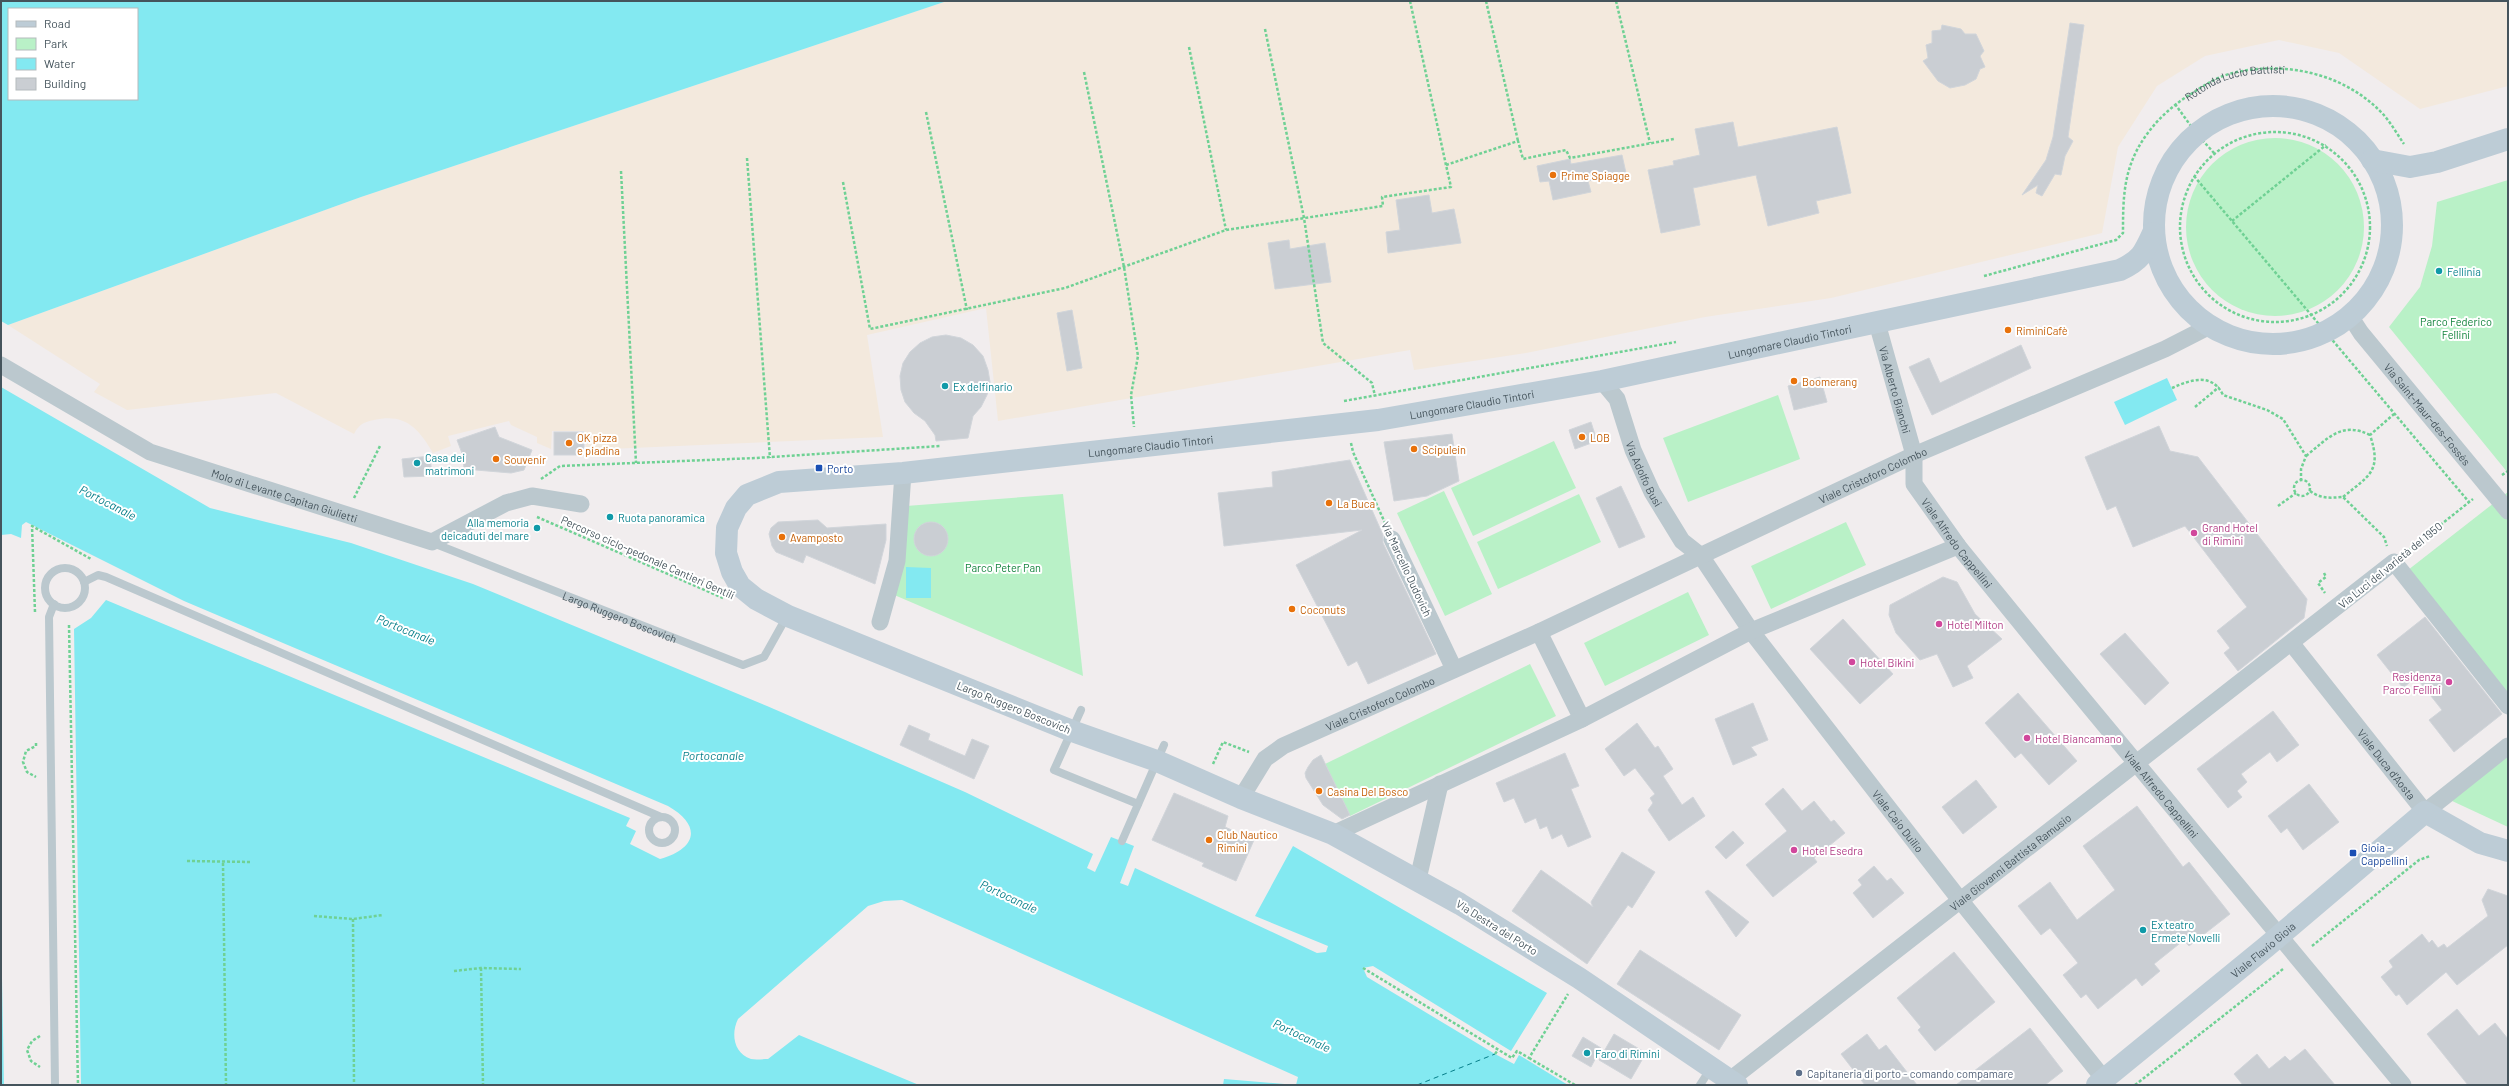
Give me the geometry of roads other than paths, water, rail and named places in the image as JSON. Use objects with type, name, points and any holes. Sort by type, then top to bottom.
[{"type":"street","points":[[2266,105],[2305,108],[2340,125],[2368,151],[2372,160],[2386,185],[2393,220],[2388,256],[2374,289],[2350,316],[2325,332],[2296,342],[2266,344],[2237,339],[2210,326],[2181,302],[2162,270],[2153,233],[2156,196],[2171,161],[2196,133],[2229,113],[2240,110],[2266,105]]},
{"type":"street","points":[[2372,160],[2410,167],[2437,162],[2508,139]]},
{"type":"street","name":"Lungomare Claudio Tintori","points":[[763,487],[790,481],[903,473],[1135,437],[1348,424],[1602,381],[2120,270],[2135,263],[2142,257],[2153,233]]},
{"type":"street","name":"Via Saint-Maur-des-Fossés","points":[[2350,316],[2361,334],[2508,510]]},
{"type":"street","name":"Via Alberto Bianchi","points":[[1877,323],[1914,455]]},
{"type":"street","name":"Viale Cristoforo Colombo","points":[[1241,798],[1265,759],[1283,746],[1539,632],[1914,455],[2165,349],[2210,326]]},
{"type":"street","name":"Molo di Levante Capitan Giulietti","points":[[1,365],[150,452],[432,542]]},
{"type":"street","name":"Via Adolfo Busi","points":[[1602,381],[1617,399],[1633,450],[1652,492],[1682,541],[1702,556]]},
{"type":"street","name":"Viale Alfredo Cappellini","points":[[1914,455],[1914,484],[1958,546],[2279,937],[2403,1085]]},
{"type":"street","points":[[880,622],[897,561],[903,473]]},
{"type":"street","name":"Largo Ruggero Boscovich","points":[[763,487],[747,495],[736,508],[727,528],[726,553],[732,572],[740,586],[756,599],[788,616],[1072,731],[1160,753],[1241,798]]},
{"type":"street","points":[[432,542],[506,503],[532,496],[581,504]]},
{"type":"street","name":"Via Marcello Dudovich","points":[[1392,539],[1454,669]]},
{"type":"street","points":[[1333,834],[1582,719],[1751,631],[1958,546]]},
{"type":"street","name":"Viale Caio Duilio","points":[[1702,556],[1751,631],[2100,1082]]},
{"type":"street","name":"Via Luci del varietà del 1950","points":[[2292,644],[2394,562],[2508,706]]},
{"type":"street","points":[[1539,632],[1582,719]]},
{"type":"street","name":"Viale Giovanni Battista Ramusio","points":[[1734,1083],[1960,900],[2135,762],[2292,644]]},
{"type":"street","name":"Viale Duca d'Aosta","points":[[2292,644],[2425,812],[2480,843],[2508,851]]},
{"type":"street","points":[[2425,812],[2508,746]]},
{"type":"street","points":[[1418,880],[1440,784]]},
{"type":"street","name":"Via Destra del Porto","points":[[1241,798],[1333,834],[1418,880],[1579,978],[1705,1076],[1734,1083]]},
{"type":"street","name":"Viale Flavio Gioia","points":[[2100,1082],[2279,937],[2425,812]]},
{"type":"lane","name":"Largo Ruggero Boscovich","points":[[432,542],[743,665],[764,657],[788,616]]},
{"type":"lane","points":[[62,568],[72,568],[81,575],[84,582],[85,591],[82,599],[76,605],[67,608],[54,604],[45,592],[46,580],[52,572],[62,568]]},
{"type":"lane","points":[[84,582],[98,575],[106,577],[661,817]]},
{"type":"lane","points":[[54,604],[49,616],[55,1085]]},
{"type":"lane","points":[[1081,710],[1054,770],[1138,804]]},
{"type":"lane","points":[[1122,841],[1160,753]]},
{"type":"water","points":[[1,1],[947,1],[361,197],[8,325],[1,321]]},
{"type":"water","points":[[2167,378],[2177,400],[2125,425],[2114,402]]},
{"type":"water","name":"Portocanale","points":[[1,387],[210,508],[351,543],[473,584],[767,706],[965,792],[1093,854],[1087,868],[1095,872],[1111,837],[1134,846],[1120,883],[1128,886],[1135,868],[1317,953],[1326,952],[1328,946],[1255,916],[1293,846],[1547,993],[1511,1051],[1373,966],[1363,968],[1367,977],[1495,1054],[1514,1064],[1519,1055],[1568,1085],[1296,1085],[1298,1077],[902,900],[884,901],[868,906],[738,1019],[734,1036],[740,1052],[751,1059],[768,1059],[799,1035],[919,1085],[81,1085],[74,629],[91,618],[106,600],[630,818],[626,826],[636,831],[630,844],[660,859],[672,855],[681,849],[688,843],[691,836],[687,821],[668,806],[184,601],[26,522],[22,525],[21,538],[11,534],[1,535]]},
{"type":"water","points":[[906,567],[931,568],[931,598],[906,598]]},
{"type":"water","points":[[1,924],[4,1085],[1,1085]]},
{"type":"water","points":[[1224,1079],[1296,1085],[1223,1085]]},
{"type":"place","name":"Prime Spiagge","points":[[1553,175]]},
{"type":"place","name":"Fellinia","points":[[2439,271]]},
{"type":"place","name":"RiminiCafè","points":[[2008,330]]},
{"type":"place","name":"Boomerang","points":[[1794,381]]},
{"type":"place","name":"Ex delfinario","points":[[945,386]]},
{"type":"place","name":"LOB","points":[[1582,437]]},
{"type":"place","name":"OK pizza e piadina","points":[[569,443]]},
{"type":"place","name":"Scipulein","points":[[1414,449]]},
{"type":"place","name":"Souvenir","points":[[496,459]]},
{"type":"place","name":"Casa dei matrimoni","points":[[417,463]]},
{"type":"place","name":"Porto","points":[[819,468]]},
{"type":"place","name":"La Buca","points":[[1329,503]]},
{"type":"place","name":"Ruota panoramica","points":[[610,517]]},
{"type":"place","name":"Alla memoria deicaduti del mare","points":[[537,528]]},
{"type":"place","name":"Grand Hotel di Rimini","points":[[2194,533]]},
{"type":"place","name":"Avamposto","points":[[782,537]]},
{"type":"place","name":"Coconuts","points":[[1292,609]]},
{"type":"place","name":"Hotel Milton","points":[[1939,624]]},
{"type":"place","name":"Hotel Bikini","points":[[1852,662]]},
{"type":"place","name":"Residenza Parco Fellini","points":[[2449,682]]},
{"type":"place","name":"Hotel Biancamano","points":[[2027,738]]},
{"type":"place","name":"Casina Del Bosco","points":[[1319,791]]},
{"type":"place","name":"Club Nautico Rimini","points":[[1209,840]]},
{"type":"place","name":"Hotel Esedra","points":[[1794,850]]},
{"type":"place","name":"Gioia - Cappellini","points":[[2353,853]]},
{"type":"place","name":"Ex teatro Ermete Novelli","points":[[2143,930]]},
{"type":"place","name":"Faro di Rimini","points":[[1587,1053]]},
{"type":"place","name":"Capitaneria di porto - comando compamare","points":[[1799,1073]]},
{"type":"park label","name":"Parco Federico Fellini","points":[[2456,327]]},
{"type":"park label","name":"Parco Peter Pan","points":[[1003,567]]}]
